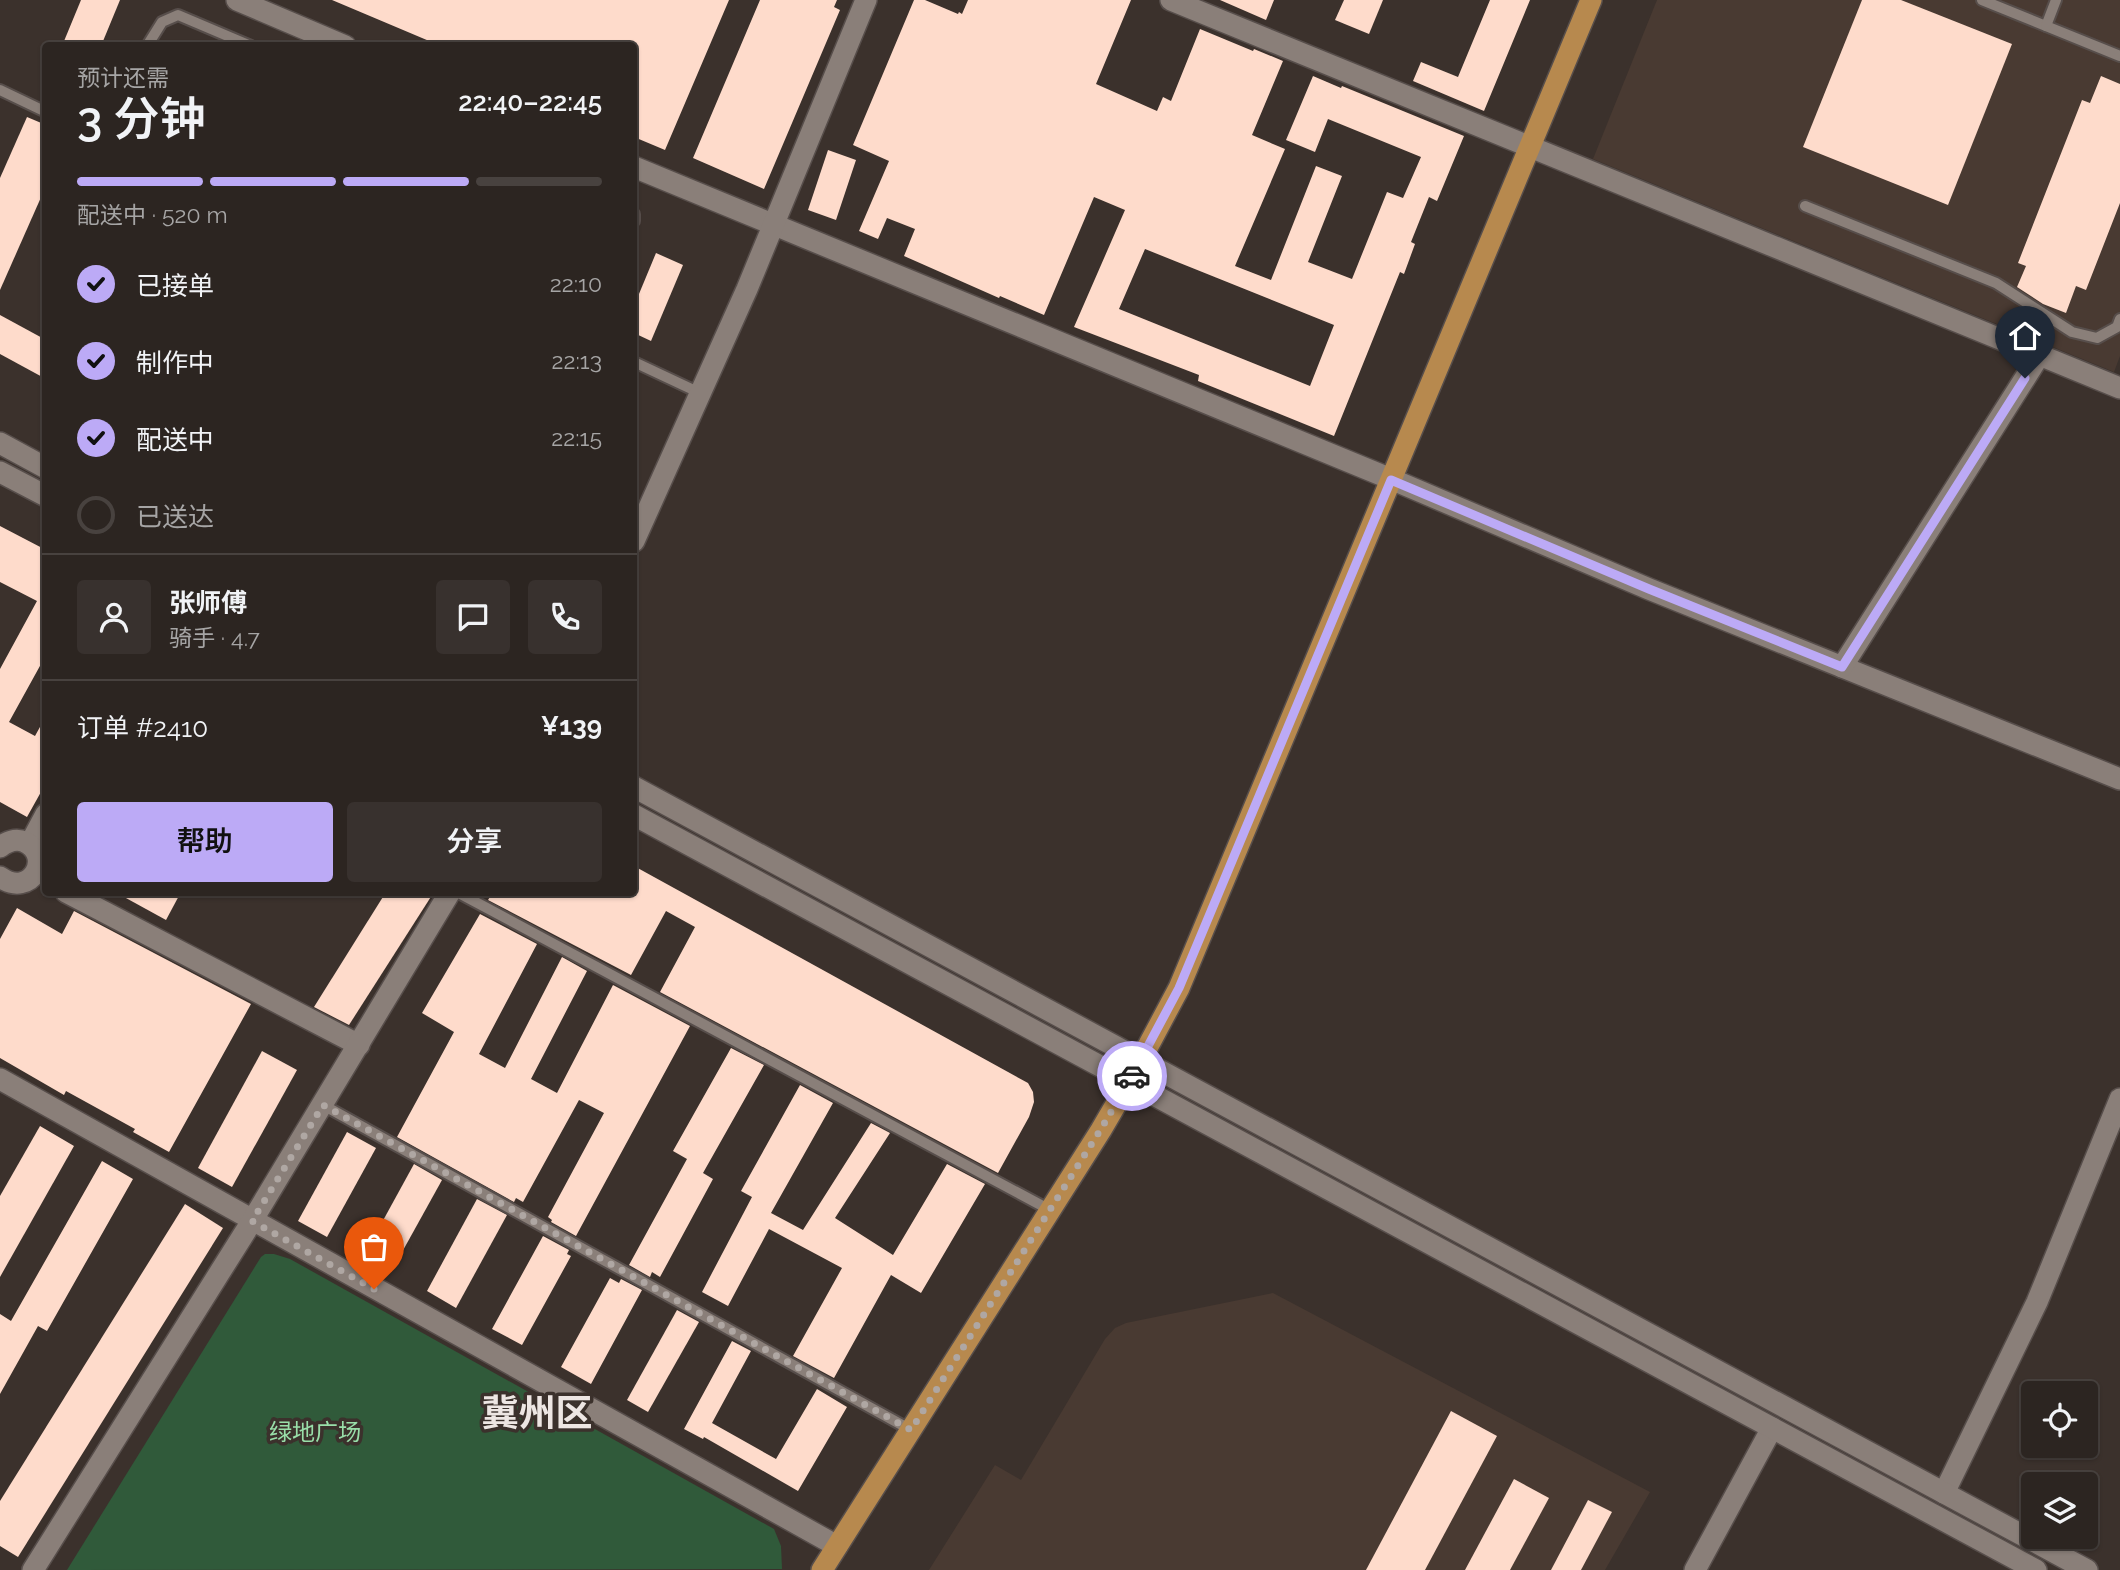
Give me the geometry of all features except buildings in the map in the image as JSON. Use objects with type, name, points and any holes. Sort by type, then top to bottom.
[{"type":"main road","points":[[822,1570],[1129,1082],[1179,988],[1591,0]]},
{"type":"street","points":[[237,0],[336,42]]},
{"type":"street","points":[[637,534],[773,226],[866,0]]},
{"type":"street","points":[[1171,0],[2120,388]]},
{"type":"street","points":[[637,168],[1649,589],[2120,779]]},
{"type":"street","points":[[1842,667],[2039,356]]},
{"type":"street","points":[[0,443],[42,466]]},
{"type":"street","points":[[0,472],[42,494]]},
{"type":"street","points":[[637,789],[2087,1570]]},
{"type":"street","points":[[637,817],[2036,1570]]},
{"type":"street","points":[[30,844],[42,822]]},
{"type":"street","points":[[0,847],[9,841],[20,840],[30,844],[36,852],[39,879],[18,884],[1,881]]},
{"type":"street","points":[[74,896],[359,1045]]},
{"type":"street","points":[[33,1570],[252,1221],[448,896]]},
{"type":"street","points":[[0,1079],[837,1546]]},
{"type":"street","points":[[1944,1493],[2037,1302],[2120,1099]]},
{"type":"street","points":[[1695,1570],[1772,1428]]},
{"type":"lane","points":[[1982,0],[2120,56]]},
{"type":"lane","points":[[2046,26],[2056,0]]},
{"type":"lane","points":[[150,42],[162,22],[178,15],[242,42]]},
{"type":"lane","points":[[0,90],[42,110]]},
{"type":"lane","points":[[1805,206],[1996,283],[2072,332],[2096,338],[2117,327],[2120,319]]},
{"type":"lane","points":[[637,363],[700,393]]},
{"type":"lane","points":[[464,896],[1050,1210]]},
{"type":"lane","points":[[323,1105],[911,1430]]},
{"type":"shaded area","points":[[1657,0],[2120,0],[2120,356],[2114,372],[1593,159]]},
{"type":"shaded area","points":[[1273,1293],[1650,1492],[1605,1570],[929,1570],[995,1465],[1021,1480],[1105,1339],[1115,1328],[1126,1323]]},
{"type":"green space","name":"绿地广场","points":[[265,1254],[290,1259],[774,1529],[781,1546],[782,1569],[67,1570]]},
{"type":"way so far","points":[[374,1289],[252,1221],[323,1105],[911,1430],[1132,1076]]},
{"type":"district","name":"冀州区","points":[[537,1413]]},
{"type":"route","points":[[1132,1076],[1179,988],[1391,480],[1842,667],[2025,378]]}]
